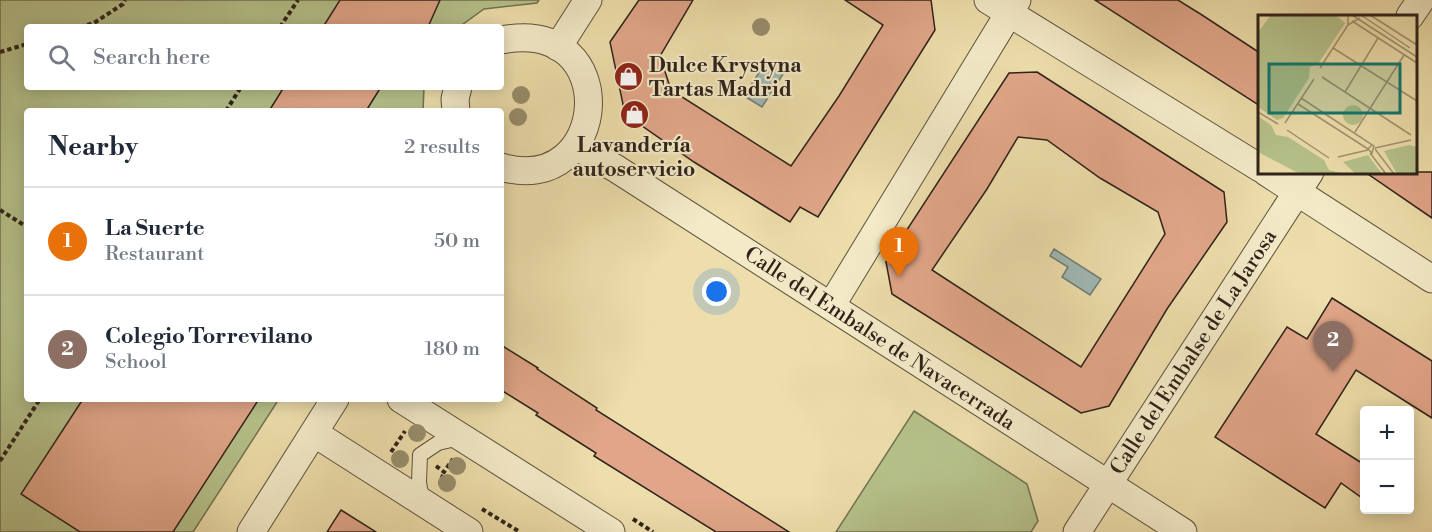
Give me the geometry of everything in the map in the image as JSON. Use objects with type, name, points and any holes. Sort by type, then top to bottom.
[{"type":"street","points":[[558,47],[588,0]]},
{"type":"street","points":[[1411,15],[1421,0]]},
{"type":"street","points":[[831,306],[1004,4],[1258,167]]},
{"type":"street","points":[[504,40],[520,37],[540,39],[558,47],[575,61],[586,81],[590,104],[586,126],[576,146],[558,161],[537,170],[514,171],[504,168]]},
{"type":"street","points":[[456,108],[457,90]]},
{"type":"street","name":"Calle del Embalse de Navacerrada","points":[[576,146],[615,168],[1183,532]]},
{"type":"street","points":[[1274,174],[1304,182],[1432,279]]},
{"type":"street","name":"Calle del Embalse de La Jarosa","points":[[1077,532],[1304,182]]},
{"type":"street","points":[[251,532],[333,402]]},
{"type":"street","points":[[406,402],[611,532]]},
{"type":"street","points":[[314,433],[470,532]]},
{"type":"lane","points":[[422,501],[419,482],[420,455],[438,443],[462,437]]},
{"type":"path","points":[[90,24],[123,4],[125,0]]},
{"type":"path","points":[[282,24],[298,0]]},
{"type":"path","points":[[0,52],[24,45]]},
{"type":"path","points":[[228,108],[240,90]]},
{"type":"path","points":[[0,210],[24,225]]},
{"type":"path","points":[[0,461],[38,402]]},
{"type":"path","points":[[385,462],[407,428]]},
{"type":"green space","points":[[0,0],[539,0],[537,3],[484,9],[463,24],[24,24],[24,90],[424,90],[423,108],[24,108],[24,402],[277,402],[193,532],[0,532]]},
{"type":"green space","points":[[914,411],[1027,484],[1038,521],[1031,532],[836,532]]},
{"type":"water","points":[[765,63],[783,74],[762,107],[744,96]]},
{"type":"water","points":[[1054,249],[1101,279],[1090,295],[1062,277],[1068,267],[1050,256]]},
{"type":"building","points":[[340,0],[440,0],[429,24],[325,24]]},
{"type":"building","points":[[639,0],[693,0],[660,56],[671,90],[791,166],[839,96],[883,25],[845,0],[931,0],[935,30],[818,217],[800,207],[790,222],[694,162],[625,114],[610,42]]},
{"type":"building","points":[[1095,0],[1178,0],[1202,15],[1258,52],[1258,105]]},
{"type":"building","points":[[1037,72],[1224,192],[1227,222],[1167,309],[1109,406],[1081,413],[892,294],[886,262],[1009,73]],"holes":[[[1018,137],[1047,140],[1100,178],[1158,212],[1165,234],[1081,367],[932,270],[987,189]]]},
{"type":"building","points":[[282,90],[379,90],[368,108],[271,108]]},
{"type":"building","points":[[1432,172],[1432,218],[1368,174]]},
{"type":"building","points":[[1332,298],[1432,361],[1432,418],[1356,370],[1316,434],[1360,462],[1360,496],[1341,483],[1325,508],[1215,437],[1287,327],[1307,339]]},
{"type":"building","points":[[504,347],[597,408],[596,410],[789,532],[716,532],[594,456],[596,453],[536,415],[538,413],[504,392]]},
{"type":"building","points":[[81,402],[257,402],[173,532],[80,532],[21,494]]},
{"type":"building","points":[[341,510],[376,532],[327,532]]},
{"type":"place","name":"Dulce Krystyna Tartas Madrid","points":[[628,77]]},
{"type":"place","name":"Lavandería autoservicio","points":[[634,114]]},
{"type":"place","name":"La Suerte","points":[[899,277]]},
{"type":"place","name":"Colegio Torrevilano","points":[[1333,371]]}]
